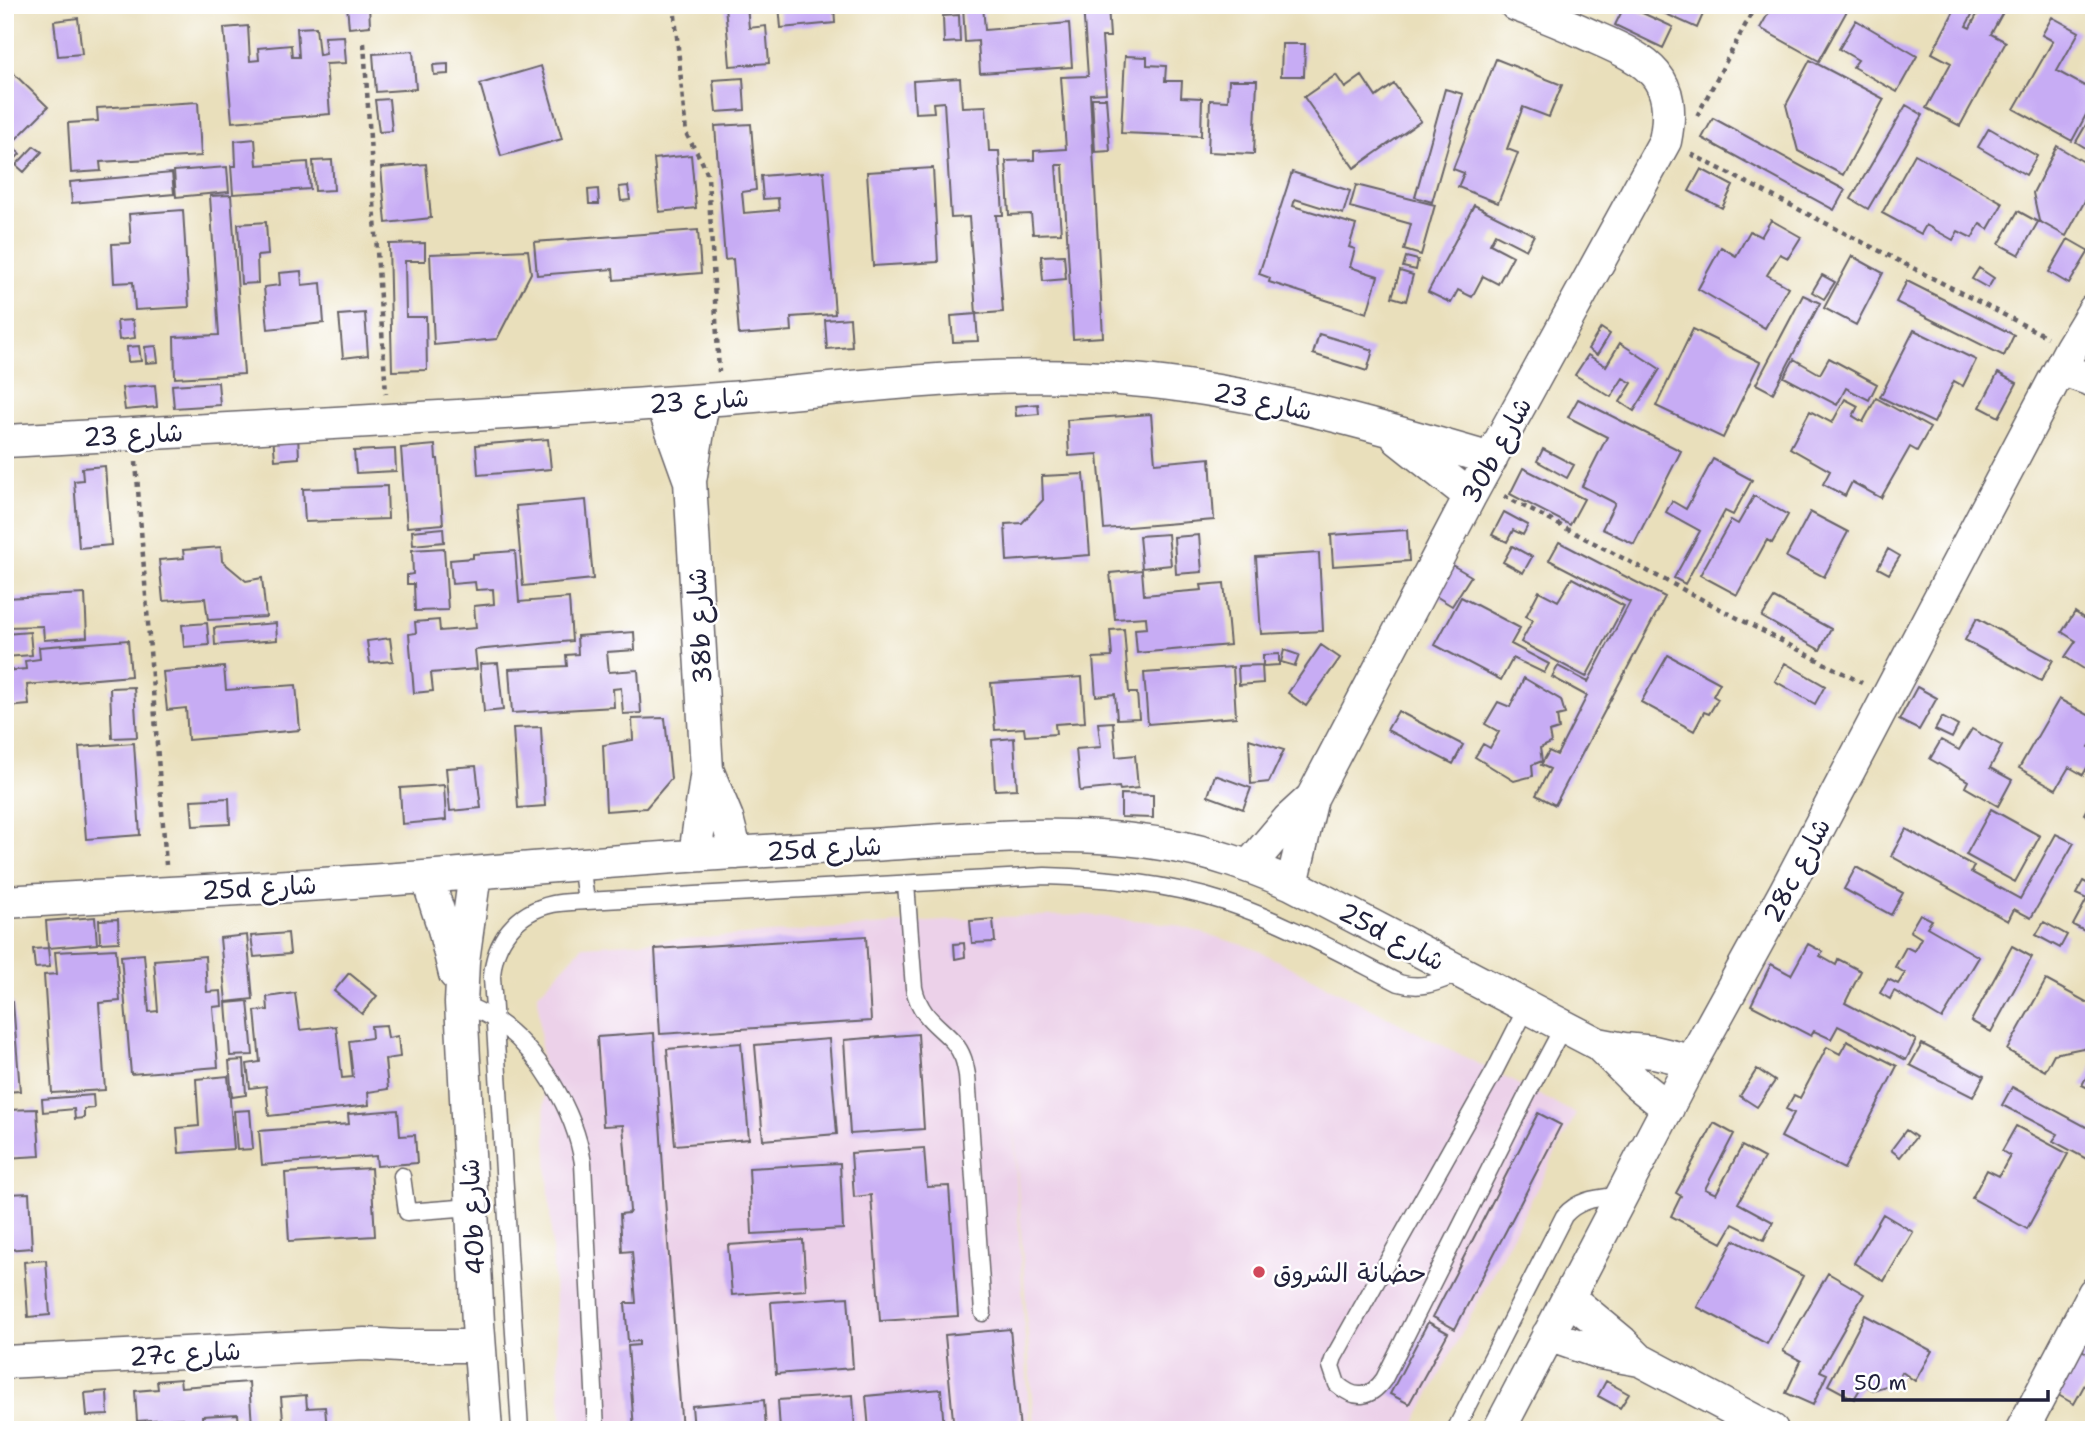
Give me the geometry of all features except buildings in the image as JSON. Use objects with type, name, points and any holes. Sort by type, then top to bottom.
[{"type":"street","name":"30b شارع","points":[[1292,884],[1312,798],[1480,479],[1665,141],[1669,116],[1668,100],[1660,80],[1646,64],[1629,52],[1516,5]]},
{"type":"street","points":[[2080,339],[2094,380]]},
{"type":"street","name":"28c شارع","points":[[1499,1430],[1692,1061],[2080,339]]},
{"type":"street","name":"شارع 23","points":[[5,441],[712,400],[975,378],[1056,376],[1131,379],[1209,389],[1290,405],[1388,431],[1480,479]]},
{"type":"street","name":"38b شارع","points":[[690,481],[712,400]]},
{"type":"street","name":"38b شارع","points":[[662,403],[690,481],[707,770],[695,855]]},
{"type":"street","name":"38b شارع","points":[[707,770],[727,818],[736,853]]},
{"type":"street","name":"30b شارع","points":[[1249,866],[1312,798]]},
{"type":"street","name":"25d شارع","points":[[5,902],[427,877],[695,855],[1041,836],[1125,838],[1211,854],[1292,884],[1598,1044],[1638,1084],[1668,1108]]},
{"type":"street","name":"40b شارع","points":[[475,873],[463,961],[461,1003],[485,1430]]},
{"type":"street","name":"40b شارع","points":[[427,877],[448,944],[461,1003]]},
{"type":"street","name":"25d شارع","points":[[1598,1044],[1692,1061]]},
{"type":"street","points":[[2022,1430],[2094,1293]]},
{"type":"street","points":[[1568,1297],[1640,1360],[1772,1430]]},
{"type":"street","name":"27c شارع","points":[[5,1362],[365,1343],[426,1331],[479,1335]]},
{"type":"street","points":[[1548,1335],[1600,1353],[1640,1360]]},
{"type":"lane","points":[[582,863],[586,901]]},
{"type":"lane","points":[[520,1430],[493,1018],[493,962],[498,946],[507,932],[518,920],[534,910],[554,904],[586,901],[1045,876],[1105,878],[1165,887],[1224,902],[1281,924],[1399,983],[1423,987],[1462,972]]},
{"type":"lane","points":[[906,884],[916,1001],[922,1012],[955,1044],[963,1058],[967,1075],[983,1313]]},
{"type":"lane","points":[[461,1003],[493,1018],[527,1048],[541,1065],[573,1122],[583,1163],[596,1430]]},
{"type":"lane","points":[[1527,1007],[1494,1072],[1334,1357],[1332,1376],[1336,1384],[1352,1395],[1371,1392],[1379,1387],[1384,1379],[1564,1025]]},
{"type":"lane","points":[[402,1176],[407,1212],[472,1207]]},
{"type":"lane","points":[[1455,1430],[1564,1216],[1584,1201],[1622,1195]]},
{"type":"path","points":[[674,5],[686,133],[703,162],[708,177],[712,400]]},
{"type":"path","points":[[1693,125],[1756,5]]},
{"type":"path","points":[[364,43],[388,419]]},
{"type":"path","points":[[1665,141],[2080,339]]},
{"type":"path","points":[[134,433],[168,892]]},
{"type":"path","points":[[1480,479],[1888,697]]},
{"type":"shaded area","points":[[1086,915],[1172,924],[1253,948],[1576,1114],[1411,1430],[1034,1430],[1011,1079],[1030,1430],[562,1430],[538,994],[583,946],[1002,917]]},
{"type":"place","name":"حضانة الشروق","points":[[1259,1272]]}]
